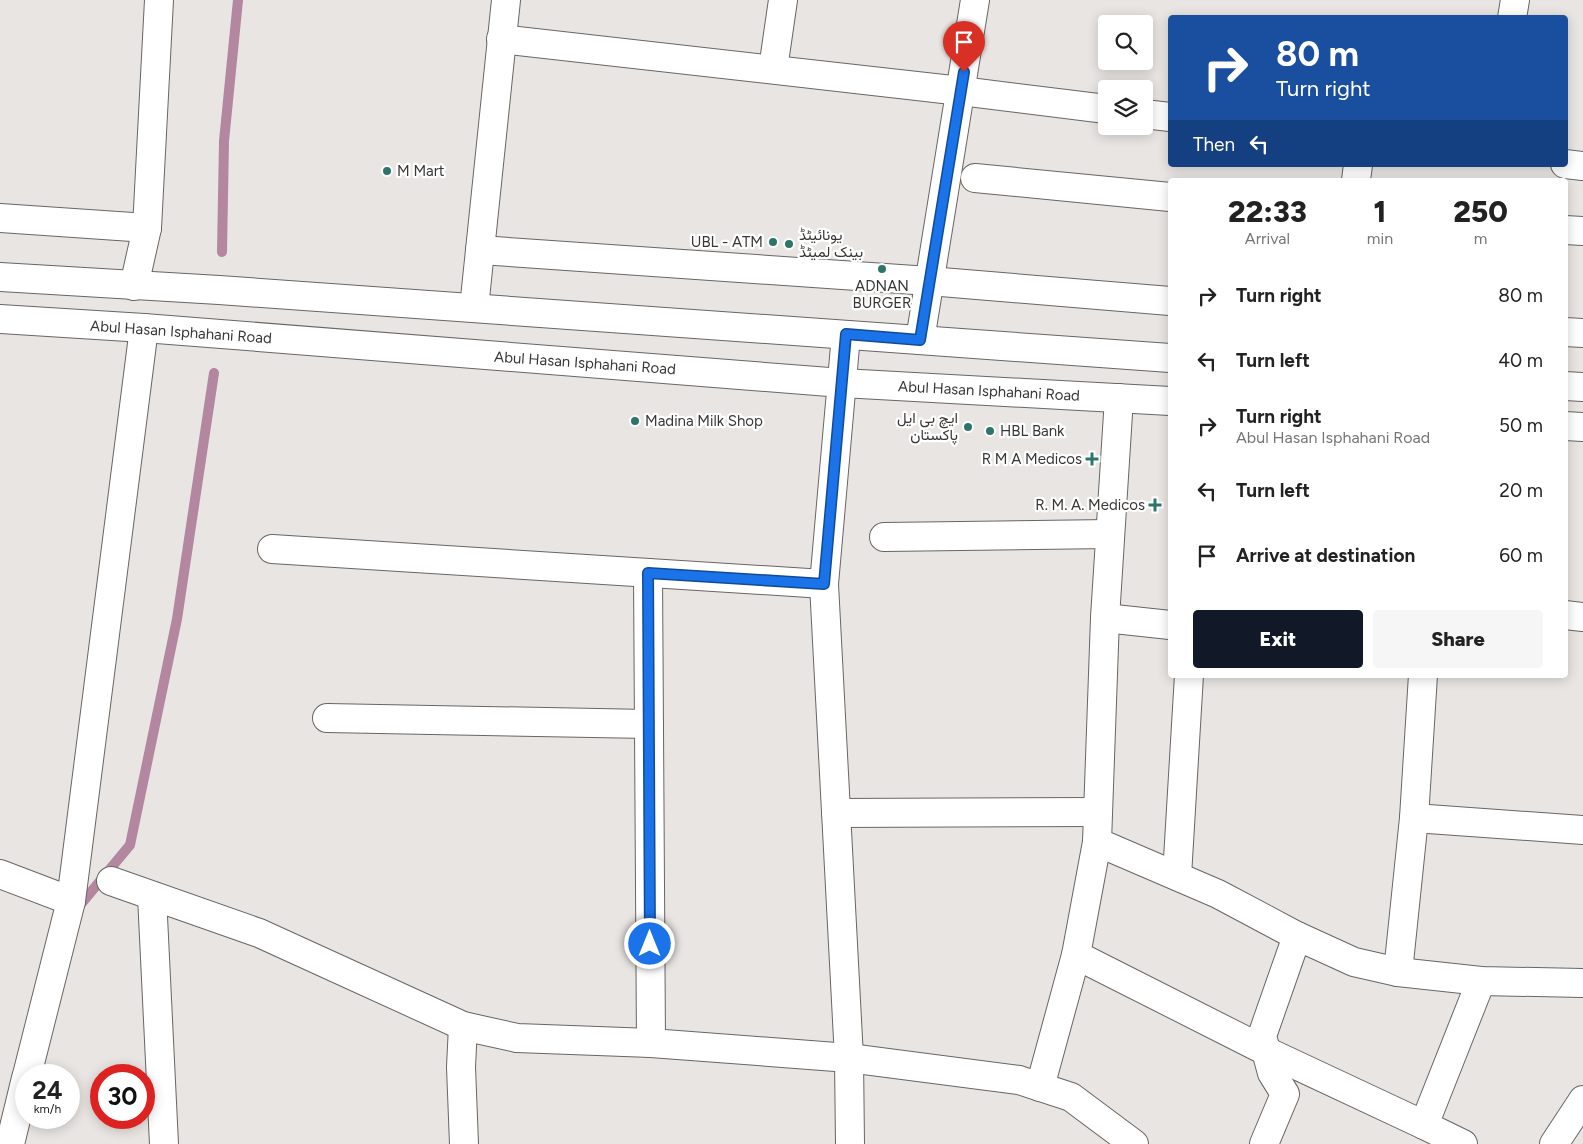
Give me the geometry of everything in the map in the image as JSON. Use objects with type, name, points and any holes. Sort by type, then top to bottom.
[{"type":"street","points":[[134,286],[147,228],[159,0]]},
{"type":"street","points":[[474,308],[506,0]]},
{"type":"street","points":[[773,70],[783,0]]},
{"type":"street","points":[[920,340],[975,0]]},
{"type":"street","points":[[1512,15],[1515,0]]},
{"type":"street","points":[[501,39],[1098,108]]},
{"type":"street","points":[[1153,115],[1168,117]]},
{"type":"street","points":[[1568,164],[1583,166]]},
{"type":"street","points":[[975,178],[1168,197]]},
{"type":"street","points":[[0,218],[147,228]]},
{"type":"street","points":[[1568,230],[1583,231]]},
{"type":"street","points":[[480,250],[929,281],[1168,301]]},
{"type":"street","points":[[0,276],[134,286],[228,290],[1168,358]]},
{"type":"street","name":"Abul Hasan Isphahani Road","points":[[0,319],[144,328],[842,383],[1168,401]]},
{"type":"street","points":[[30,1064],[71,901],[144,328]]},
{"type":"street","points":[[1568,332],[1583,333]]},
{"type":"street","points":[[846,334],[824,584],[849,1058],[850,1144]]},
{"type":"street","points":[[1568,386],[1583,387]]},
{"type":"street","points":[[1040,1087],[1076,955],[1097,842],[1105,618],[1119,398]]},
{"type":"street","points":[[1568,426],[1583,427]]},
{"type":"street","points":[[884,536],[1110,534]]},
{"type":"street","points":[[272,550],[824,584]]},
{"type":"street","points":[[648,573],[651,1044]]},
{"type":"street","points":[[1568,615],[1583,617]]},
{"type":"street","points":[[1105,618],[1168,625]]},
{"type":"street","points":[[1177,876],[1189,678]]},
{"type":"street","points":[[1398,972],[1414,818],[1423,678]]},
{"type":"street","points":[[327,718],[649,724]]},
{"type":"street","points":[[836,813],[1098,812]]},
{"type":"street","points":[[1414,818],[1583,830]]},
{"type":"street","points":[[1097,842],[1218,894],[1297,936],[1354,962],[1398,972],[1481,981],[1583,983]]},
{"type":"street","points":[[0,874],[71,901]]},
{"type":"street","points":[[111,881],[259,933],[463,1026],[517,1038],[651,1044],[849,1058],[1019,1080],[1071,1097],[1134,1144]]},
{"type":"street","points":[[152,896],[164,1144]]},
{"type":"street","points":[[1264,1144],[1285,1094],[1272,1073],[1262,1036],[1297,936]]},
{"type":"street","points":[[1076,955],[1266,1051],[1463,1144]]},
{"type":"street","points":[[1424,1126],[1481,981]]},
{"type":"street","points":[[463,1026],[461,1067],[464,1144]]},
{"type":"street","points":[[1554,1144],[1583,1100]]},
{"type":"street","points":[[10,1144],[15,1124]]},
{"type":"waterway","points":[[222,252],[224,141],[238,0]]},
{"type":"waterway","points":[[76,910],[130,845],[177,619],[214,373]]},
{"type":"place","name":"M Mart","points":[[387,171]]},
{"type":"place","name":"UBL - ATM","points":[[773,242]]},
{"type":"place","name":"یونائیٹڈ بینک لمیٹڈ","points":[[789,244]]},
{"type":"place","name":"ADNAN BURGER","points":[[882,269]]},
{"type":"place","name":"Madina Milk Shop","points":[[635,421]]},
{"type":"place","name":"ایچ بی ایل پاکستان","points":[[968,427]]},
{"type":"place","name":"HBL Bank","points":[[990,431]]},
{"type":"place","name":"R M A Medicos","points":[[1092,459]]},
{"type":"place","name":"R. M. A. Medicos","points":[[1155,505]]},
{"type":"route","points":[[650,944],[648,573],[824,584],[846,334],[920,340],[964,72]]}]
